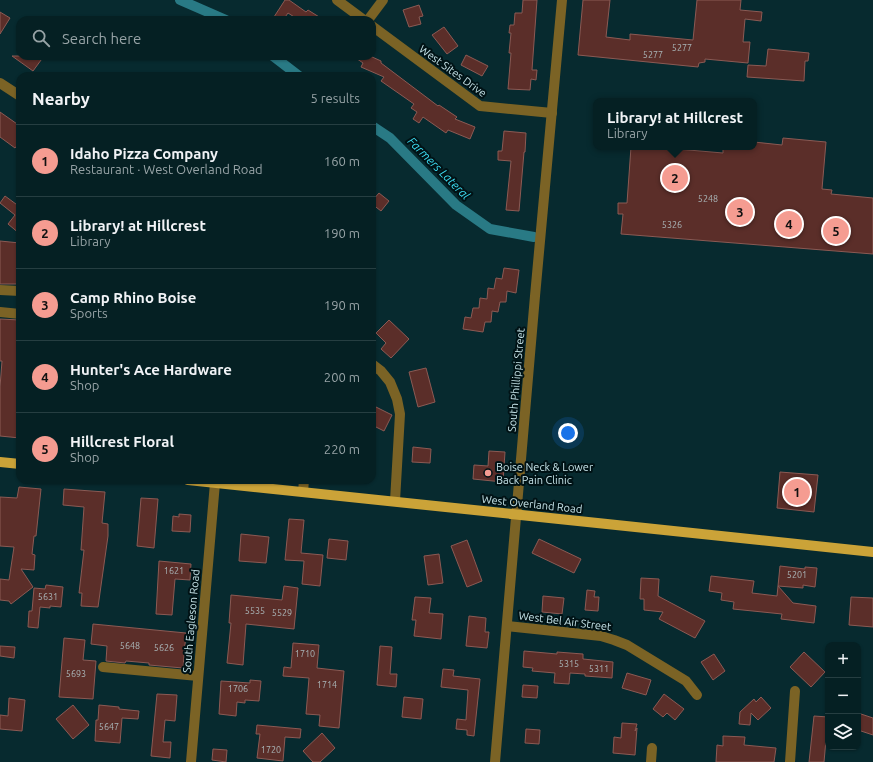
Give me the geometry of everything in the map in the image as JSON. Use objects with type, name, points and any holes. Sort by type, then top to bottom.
[{"type":"main road","points":[[0,462],[16,464]]},
{"type":"main road","name":"West Overland Road","points":[[225,484],[873,552]]},
{"type":"street","points":[[371,16],[383,0]]},
{"type":"street","name":"South Phillippi Street","points":[[495,762],[562,0]]},
{"type":"street","points":[[343,2],[359,16]]},
{"type":"street","name":"West Sites Drive","points":[[376,29],[480,106],[552,113]]},
{"type":"street","points":[[0,83],[16,93]]},
{"type":"street","points":[[0,290],[16,291]]},
{"type":"street","points":[[0,312],[16,314]]},
{"type":"street","points":[[376,367],[390,382],[397,399],[400,414],[395,502]]},
{"type":"street","name":"South Eagleson Road","points":[[191,762],[215,484]]},
{"type":"street","points":[[303,492],[304,484]]},
{"type":"street","name":"West Bel Air Street","points":[[508,626],[601,636],[614,640],[627,645],[686,681],[697,695]]},
{"type":"street","points":[[103,667],[198,676]]},
{"type":"street","points":[[790,762],[795,691]]},
{"type":"street","points":[[651,762],[652,748]]},
{"type":"building","points":[[285,0],[289,0],[306,12],[308,10],[318,16],[293,16],[288,13],[286,16],[275,16]]},
{"type":"building","points":[[523,0],[537,0],[532,70],[537,70],[536,80],[531,79],[530,90],[508,89],[511,53],[509,53],[511,33],[509,33],[510,25],[514,25],[515,13],[522,13]]},
{"type":"building","points":[[583,0],[610,0],[606,37],[630,40],[630,34],[693,40],[697,0],[741,0],[740,10],[762,12],[761,21],[745,19],[743,42],[750,42],[748,63],[705,59],[705,62],[699,63],[698,67],[578,55]]},
{"type":"building","points":[[419,5],[423,16],[419,17],[421,24],[409,27],[403,10]]},
{"type":"building","points":[[0,12],[10,18],[0,34]]},
{"type":"building","points":[[444,27],[458,46],[447,54],[432,35]]},
{"type":"building","points":[[768,49],[809,53],[808,61],[805,61],[804,81],[747,77],[748,65],[766,66]]},
{"type":"building","points":[[466,55],[488,66],[482,76],[461,65]]},
{"type":"building","points":[[376,59],[381,61],[381,63],[438,106],[439,105],[457,117],[455,119],[475,127],[470,139],[448,130],[446,133],[423,117],[419,123],[413,119],[417,112],[411,108],[414,104],[381,81],[384,77],[376,74],[376,72],[361,67],[363,63],[359,60],[376,60]]},
{"type":"building","points":[[18,60],[41,60],[33,71]]},
{"type":"building","points":[[0,112],[16,123],[16,147],[15,148],[0,137]]},
{"type":"building","points":[[504,131],[526,133],[519,211],[506,210],[511,161],[498,160],[498,151],[502,151]]},
{"type":"building","points":[[783,138],[826,142],[822,189],[832,190],[831,194],[873,198],[873,254],[621,234],[623,214],[618,214],[618,203],[627,203],[631,150],[688,150],[723,153],[723,150],[757,150],[757,142],[782,145]]},
{"type":"building","points":[[379,193],[389,201],[381,211],[376,207],[376,196]]},
{"type":"building","points":[[5,196],[16,204],[16,231],[8,224],[15,215],[0,203]]},
{"type":"building","points":[[0,241],[16,243],[16,284],[0,284]]},
{"type":"building","points":[[504,268],[519,270],[516,293],[507,291],[506,302],[500,302],[498,312],[492,311],[491,322],[485,322],[483,332],[463,329],[465,317],[471,318],[473,308],[479,308],[480,298],[487,299],[488,288],[494,289],[496,278],[502,279]]},
{"type":"building","points":[[0,319],[16,320],[16,438],[0,436],[0,387],[2,361],[0,361]]},
{"type":"building","points":[[389,320],[409,339],[391,358],[381,349],[386,343],[376,333]]},
{"type":"building","points":[[426,368],[435,402],[418,407],[409,372]]},
{"type":"building","points":[[376,407],[392,415],[384,431],[376,427]]},
{"type":"building","points":[[413,447],[431,449],[430,463],[412,462]]},
{"type":"building","name":"Boise Neck & Lower Back Pain Clinic","points":[[489,451],[505,452],[503,482],[473,479],[474,465],[488,466]]},
{"type":"building","points":[[780,472],[818,475],[814,512],[777,508]]},
{"type":"building","points":[[19,487],[41,489],[36,536],[34,536],[32,554],[35,555],[34,570],[21,569],[33,587],[11,604],[9,601],[0,600],[0,579],[9,580],[14,547],[0,546],[0,497],[17,498]]},
{"type":"building","points":[[64,489],[105,492],[102,523],[108,524],[108,536],[98,607],[81,606],[82,593],[79,593],[84,550],[81,550],[84,507],[63,505]]},
{"type":"building","points":[[141,498],[158,499],[154,548],[137,546]]},
{"type":"building","points":[[179,514],[191,515],[190,532],[172,531],[173,516],[179,517]]},
{"type":"building","points":[[289,519],[304,520],[301,553],[323,555],[320,586],[302,584],[304,561],[285,560]]},
{"type":"building","points":[[241,534],[269,537],[266,563],[239,561]]},
{"type":"building","points":[[329,539],[348,541],[346,560],[327,558]]},
{"type":"building","points":[[539,539],[581,559],[574,573],[532,553]]},
{"type":"building","points":[[467,540],[482,581],[467,587],[451,546]]},
{"type":"building","points":[[439,554],[443,583],[428,585],[424,556]]},
{"type":"building","points":[[159,561],[191,564],[190,580],[175,579],[172,615],[156,614]]},
{"type":"building","points":[[780,566],[805,569],[805,567],[817,568],[815,587],[803,585],[803,588],[778,586]]},
{"type":"building","points":[[711,576],[754,581],[752,593],[777,596],[778,586],[793,603],[816,606],[814,623],[781,619],[782,614],[733,609],[734,602],[721,600],[722,593],[709,591]]},
{"type":"building","points":[[641,578],[659,579],[658,596],[705,621],[695,638],[659,619],[663,612],[644,610],[644,599],[640,599]]},
{"type":"building","points":[[46,585],[63,587],[61,607],[40,607],[38,628],[28,627],[29,611],[32,611],[34,588],[45,589]]},
{"type":"building","points":[[284,586],[298,588],[294,629],[246,624],[243,665],[227,663],[231,623],[229,623],[231,595],[282,600]]},
{"type":"building","points":[[587,590],[595,591],[594,597],[599,597],[598,611],[585,610]]},
{"type":"building","points":[[543,596],[564,598],[562,614],[542,612]]},
{"type":"building","points":[[415,597],[431,598],[429,613],[443,614],[441,639],[414,636],[416,620],[412,620]]},
{"type":"building","points":[[851,597],[873,598],[873,627],[849,625]]},
{"type":"building","points":[[469,616],[486,618],[485,632],[489,632],[487,648],[466,646]]},
{"type":"building","points":[[93,624],[186,633],[183,668],[149,665],[149,663],[106,661],[107,646],[91,644]]},
{"type":"building","points":[[64,638],[85,640],[83,660],[96,661],[93,699],[59,697]]},
{"type":"building","points":[[293,643],[319,645],[317,668],[344,671],[339,728],[319,726],[320,715],[306,714],[309,678],[283,676],[284,667],[291,668]]},
{"type":"building","points":[[0,646],[15,647],[14,658],[0,656]]},
{"type":"building","points":[[380,646],[392,647],[390,674],[397,674],[396,687],[377,685]]},
{"type":"building","points":[[524,651],[557,654],[557,652],[583,654],[583,659],[613,662],[612,678],[585,676],[585,674],[570,673],[569,684],[554,683],[555,673],[532,671],[533,668],[523,667]]},
{"type":"building","points":[[804,652],[825,672],[811,687],[790,667]]},
{"type":"building","points":[[714,654],[725,671],[713,680],[701,662]]},
{"type":"building","points":[[443,669],[454,670],[453,676],[480,679],[474,736],[467,735],[467,730],[456,729],[457,719],[466,720],[468,690],[441,687]]},
{"type":"building","points":[[627,673],[651,680],[646,695],[622,688]]},
{"type":"building","points":[[250,680],[261,681],[259,701],[245,700],[245,703],[237,702],[236,716],[219,714],[221,681],[250,683]]},
{"type":"building","points":[[523,685],[538,686],[537,698],[522,697]]},
{"type":"building","points":[[157,694],[177,695],[175,721],[165,720],[163,742],[171,742],[170,758],[151,756]]},
{"type":"building","points":[[664,694],[684,709],[675,720],[667,713],[663,717],[653,709]]},
{"type":"building","points":[[404,697],[423,699],[421,719],[402,717]]},
{"type":"building","points":[[761,697],[771,708],[758,720],[751,713],[750,725],[739,724],[740,712],[754,699],[756,702]]},
{"type":"building","points":[[9,698],[25,700],[22,731],[0,729],[0,715],[8,716]]},
{"type":"building","points":[[73,705],[89,725],[73,739],[56,719]]},
{"type":"building","points":[[99,705],[139,711],[138,719],[122,718],[120,743],[95,741],[96,720],[98,720]]},
{"type":"building","points":[[861,714],[873,718],[873,735],[861,731]]},
{"type":"building","points":[[814,716],[825,717],[824,762],[809,762]]},
{"type":"building","points":[[622,723],[637,724],[635,731],[637,728],[635,755],[613,753],[614,737],[621,738]]},
{"type":"building","points":[[257,725],[301,729],[300,738],[285,737],[283,761],[257,758],[260,734],[256,734]]},
{"type":"building","points":[[526,729],[540,730],[539,744],[525,743]]},
{"type":"building","points":[[322,733],[335,748],[320,762],[313,762],[303,751]]},
{"type":"building","points":[[723,736],[745,737],[744,745],[776,748],[774,762],[716,762],[717,745],[723,746]]},
{"type":"building","points":[[213,749],[227,750],[226,762],[212,760]]},
{"type":"waterway","name":"Farmers Lateral","points":[[180,0],[217,16]]},
{"type":"waterway","name":"Farmers Lateral","points":[[278,60],[294,72]]},
{"type":"waterway","name":"Farmers Lateral","points":[[376,129],[390,138],[456,205],[490,229],[534,237]]},
{"type":"place","name":"Library! at Hillcrest","points":[[675,178]]},
{"type":"place","name":"Camp Rhino Boise","points":[[740,212]]},
{"type":"place","name":"Hunter's Ace Hardware","points":[[789,224]]},
{"type":"place","name":"Hillcrest Floral","points":[[836,231]]},
{"type":"place","name":"Boise Neck & Lower Back Pain Clinic","points":[[488,473]]},
{"type":"place","name":"Idaho Pizza Company","points":[[797,492]]}]
